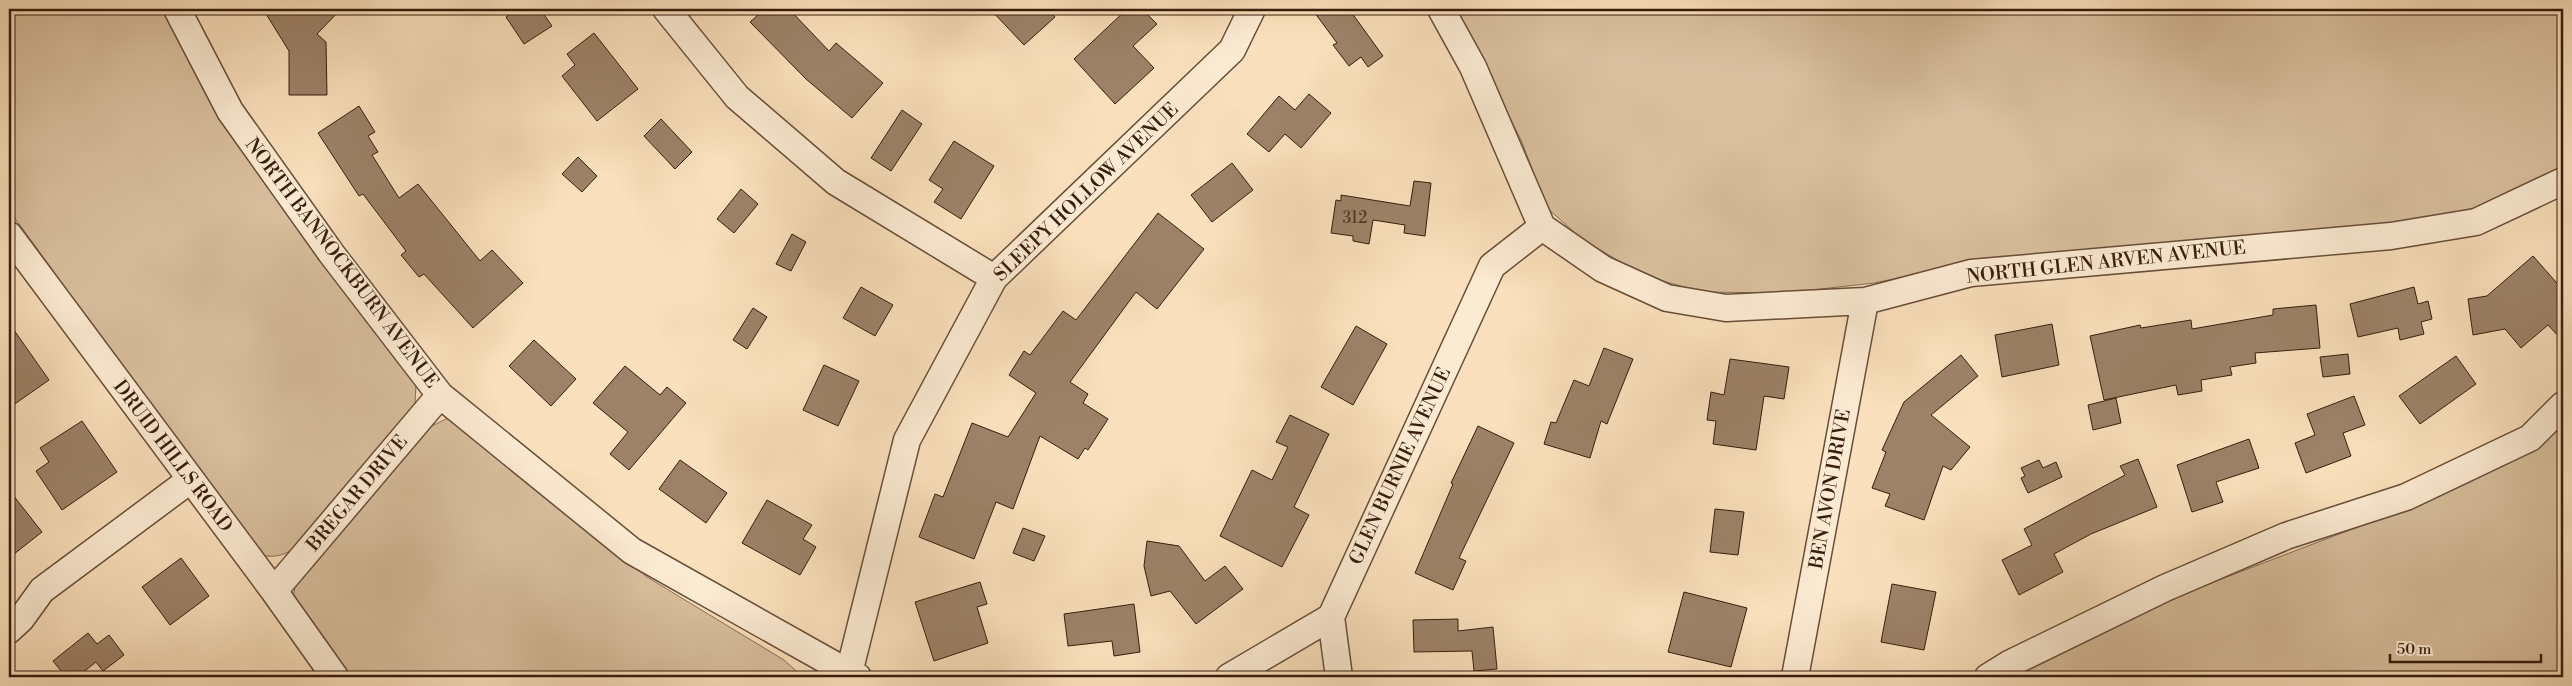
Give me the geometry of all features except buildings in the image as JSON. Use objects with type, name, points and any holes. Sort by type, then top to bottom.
[{"type":"street","name":"NORTH BANNOCKBURN AVENUE","points":[[177,9],[230,111],[331,253],[440,395],[632,551],[852,676]]},
{"type":"street","points":[[666,9],[737,97],[836,182],[994,278]]},
{"type":"street","name":"SLEEPY HOLLOW AVENUE","points":[[852,676],[907,440],[994,278],[1232,50],[1252,9]]},
{"type":"street","points":[[1441,9],[1472,67],[1542,227]]},
{"type":"street","name":"NORTH GLEN ARVEN AVENUE","points":[[1542,227],[1604,269],[1667,298],[1726,308],[1865,301],[1971,273],[2391,236],[2476,222],[2563,181]]},
{"type":"street","name":"GLEN BURNIE AVENUE","points":[[1331,617],[1492,266],[1542,227]]},
{"type":"street","name":"DRUID HILLS ROAD","points":[[13,252],[190,480],[274,591],[335,677]]},
{"type":"street","name":"BEN AVON DRIVE","points":[[1796,677],[1865,301]]},
{"type":"street","name":"BREGAR DRIVE","points":[[274,591],[440,395]]},
{"type":"street","points":[[1988,677],[2009,664],[2165,588],[2286,536],[2406,497],[2530,438],[2563,405]]},
{"type":"street","points":[[9,630],[21,619],[42,590],[190,480]]},
{"type":"street","points":[[1229,677],[1331,617],[1339,677]]},
{"type":"shaded area","points":[[9,9],[167,9],[416,385],[415,404],[296,547],[287,552],[274,556],[259,555],[9,210]]},
{"type":"shaded area","points":[[1454,9],[1910,9],[1927,11],[1952,9],[2563,9],[2563,169],[2474,211],[2426,221],[1961,265],[1874,283],[1785,293],[1703,292],[1644,276],[1582,239],[1547,208],[1521,140]]},
{"type":"shaded area","points":[[448,418],[647,577],[784,660],[803,677],[349,677],[303,615],[293,598],[296,581],[420,438],[432,426]]},
{"type":"shaded area","points":[[2563,419],[2563,677],[2006,677],[2174,597],[2405,509]]}]
